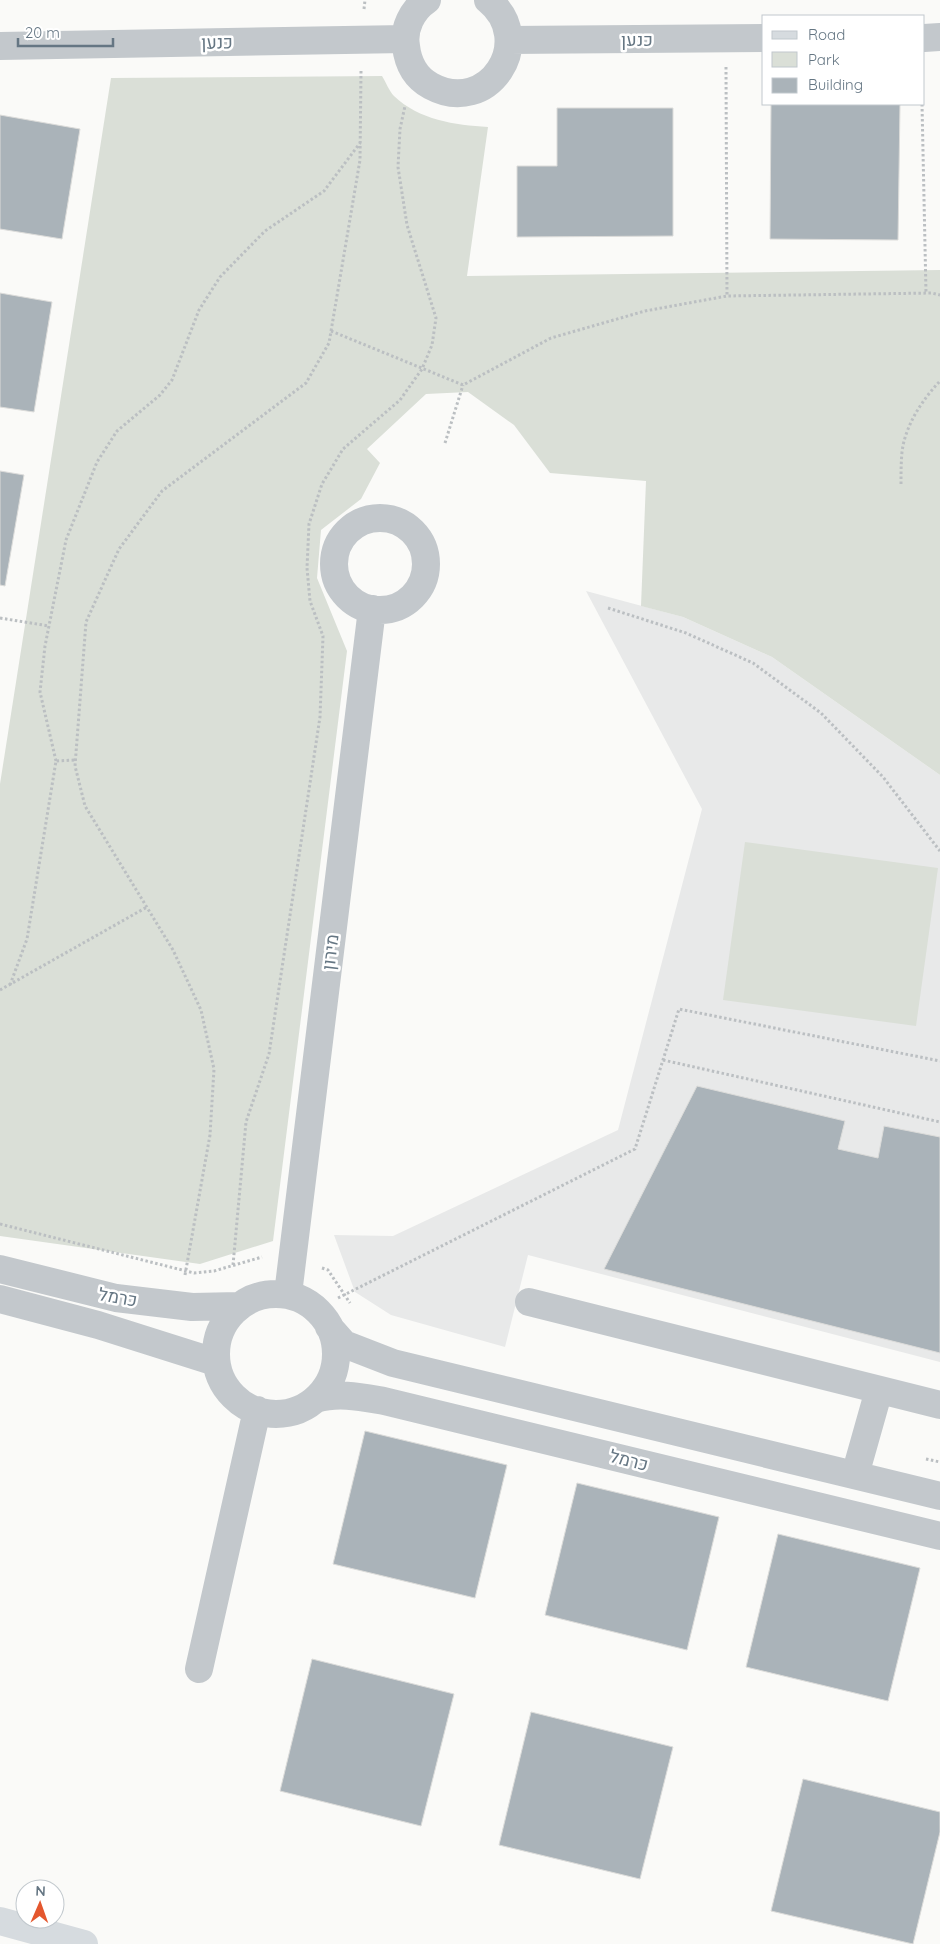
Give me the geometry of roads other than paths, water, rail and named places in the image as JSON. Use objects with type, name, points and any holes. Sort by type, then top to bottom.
[{"type":"main road","points":[[0,1921],[84,1944]]},
{"type":"street","points":[[427,0],[414,13],[407,25],[405,39],[407,56],[413,71],[425,83],[440,91],[457,94],[473,92],[488,84],[500,72],[507,57],[509,40],[507,25],[500,12],[488,0]]},
{"type":"street","name":"כנען","points":[[509,40],[762,38]]},
{"type":"street","points":[[925,38],[940,38]]},
{"type":"street","name":"כנען","points":[[0,46],[405,39]]},
{"type":"street","name":"מירון","points":[[288,1294],[372,609]]},
{"type":"street","name":"כרמל","points":[[0,1269],[116,1298],[192,1307],[239,1306]]},
{"type":"street","points":[[323,1318],[333,1334],[336,1362],[328,1385],[316,1399],[302,1408],[284,1414],[267,1413],[248,1408],[233,1396],[221,1380],[215,1362],[215,1348],[218,1334],[225,1320],[239,1306],[252,1298],[270,1294],[288,1294],[303,1300],[323,1318],[344,1344],[393,1363],[940,1496]]},
{"type":"street","name":"כרמל","points":[[0,1299],[98,1325],[215,1362]]},
{"type":"street","points":[[529,1302],[940,1405]]},
{"type":"street","points":[[855,1475],[879,1390]]},
{"type":"street","name":"כרמל","points":[[316,1399],[328,1395],[384,1400],[940,1536]]},
{"type":"street","points":[[199,1669],[257,1410]]}]
